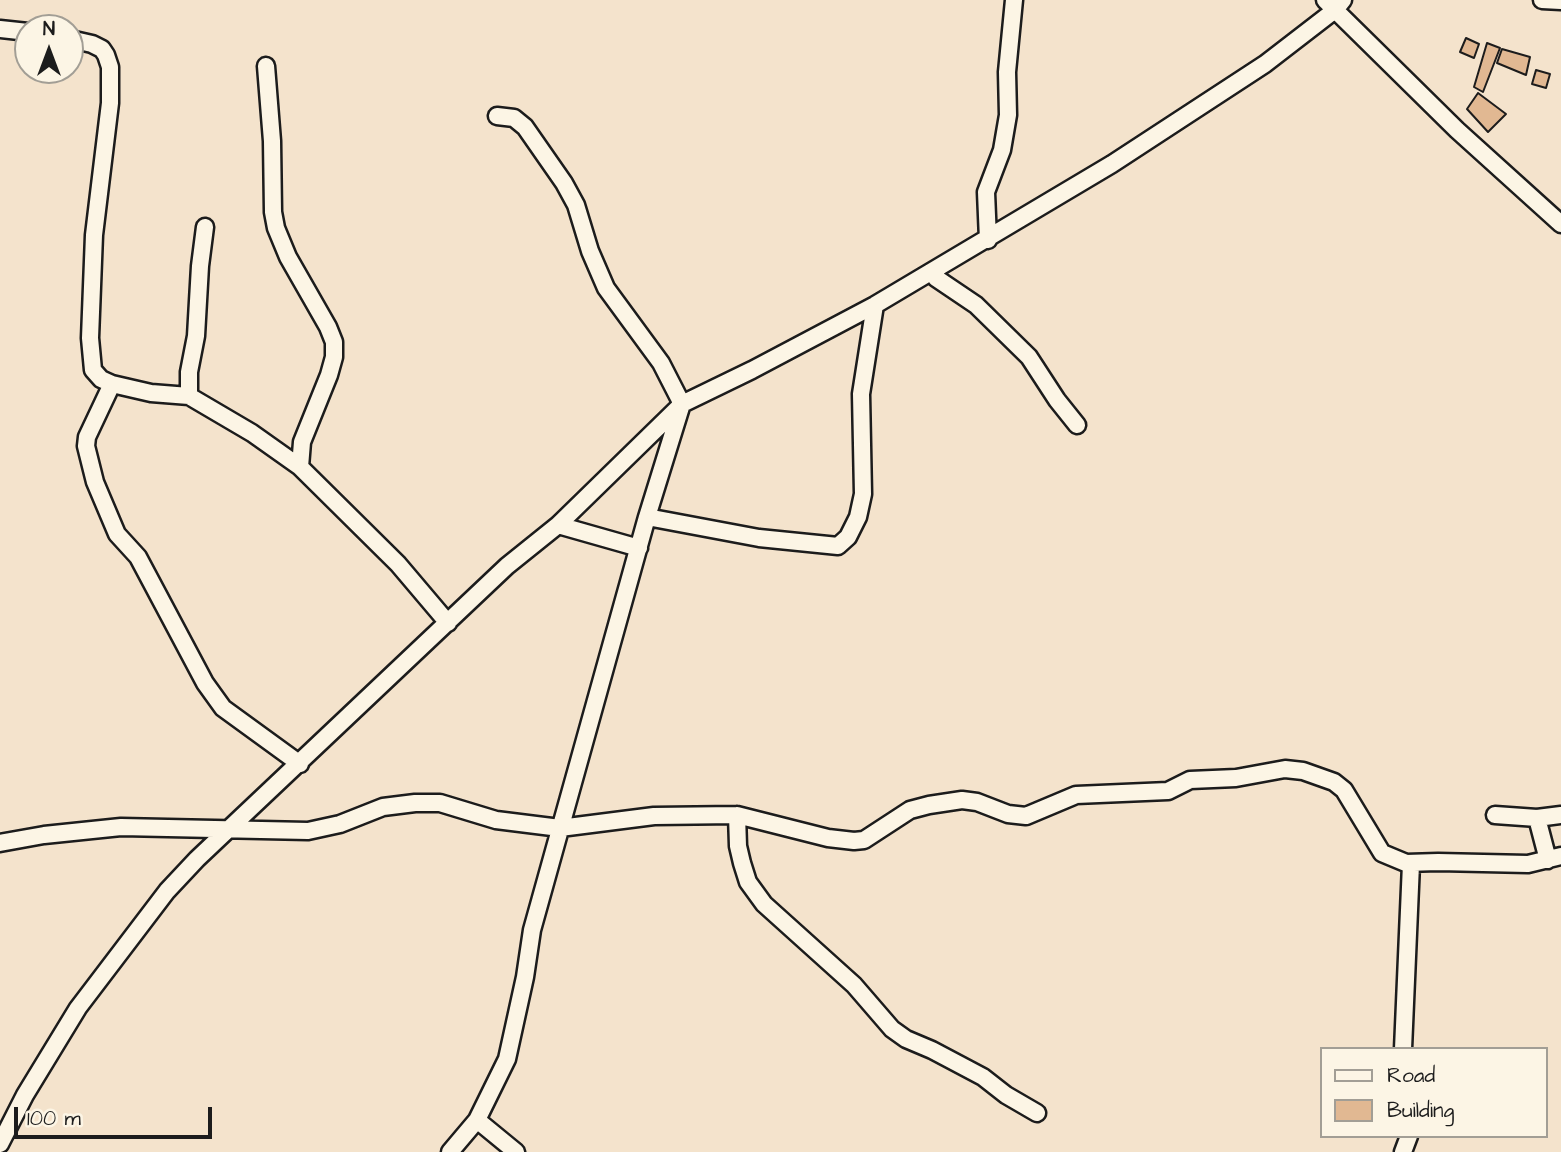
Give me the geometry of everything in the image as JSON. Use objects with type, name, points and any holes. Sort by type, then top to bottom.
[{"type":"street","points":[[988,240],[986,192],[1002,150],[1008,115],[1007,72],[1014,0]]},
{"type":"street","points":[[1542,0],[1561,1]]},
{"type":"street","points":[[0,1144],[25,1096],[78,1008],[167,891],[506,566],[558,524],[682,404],[875,305],[1112,164],[1254,72],[1334,4],[1457,130],[1561,224]]},
{"type":"street","points":[[84,42],[102,50],[110,67],[110,103],[93,235],[90,338],[93,370],[101,379],[112,384],[151,393],[189,396],[252,433],[300,467],[398,564],[448,623]]},
{"type":"street","points":[[266,66],[275,228],[334,342],[334,357],[329,375],[302,442],[300,467]]},
{"type":"street","points":[[450,1152],[477,1120],[507,1059],[532,930],[647,517],[682,404],[654,353],[606,288],[590,251],[576,205],[564,183],[525,127],[514,118],[497,116]]},
{"type":"street","points":[[189,396],[205,227]]},
{"type":"street","points":[[932,271],[936,278],[976,305],[1030,357],[1077,425]]},
{"type":"street","points":[[647,517],[759,538],[838,546],[848,537],[858,517],[863,494],[861,394],[875,305]]},
{"type":"street","points":[[112,384],[87,437],[86,446],[95,482],[117,534],[138,557],[205,683],[223,708],[300,764]]},
{"type":"street","points":[[558,524],[639,548]]},
{"type":"street","points":[[0,843],[44,835],[121,827],[308,831],[340,824],[383,807],[415,803],[440,803],[496,820],[560,828],[654,816],[737,815],[828,838],[854,841],[864,840],[910,810],[946,802],[977,802],[1008,814],[1026,816],[1076,795],[1168,791],[1190,780],[1236,778],[1285,769],[1303,771],[1334,782],[1344,790],[1382,853],[1411,864],[1528,864],[1554,858],[1537,818]]},
{"type":"street","points":[[737,815],[738,846],[748,883],[765,904],[855,985],[892,1029],[906,1039],[932,1049],[984,1077],[1006,1095],[1037,1113]]},
{"type":"street","points":[[1494,815],[1537,818],[1561,815]]},
{"type":"street","points":[[1402,1047],[1411,864]]},
{"type":"street","points":[[477,1120],[516,1152]]},
{"type":"building","points":[[1466,38],[1479,44],[1474,58],[1460,52]]},
{"type":"building","points":[[1487,43],[1500,48],[1483,92],[1474,87]]},
{"type":"building","points":[[1502,49],[1530,57],[1526,75],[1497,63]]},
{"type":"building","points":[[1536,70],[1550,74],[1546,88],[1532,84]]},
{"type":"building","points":[[1478,93],[1506,114],[1488,132],[1467,109]]}]
